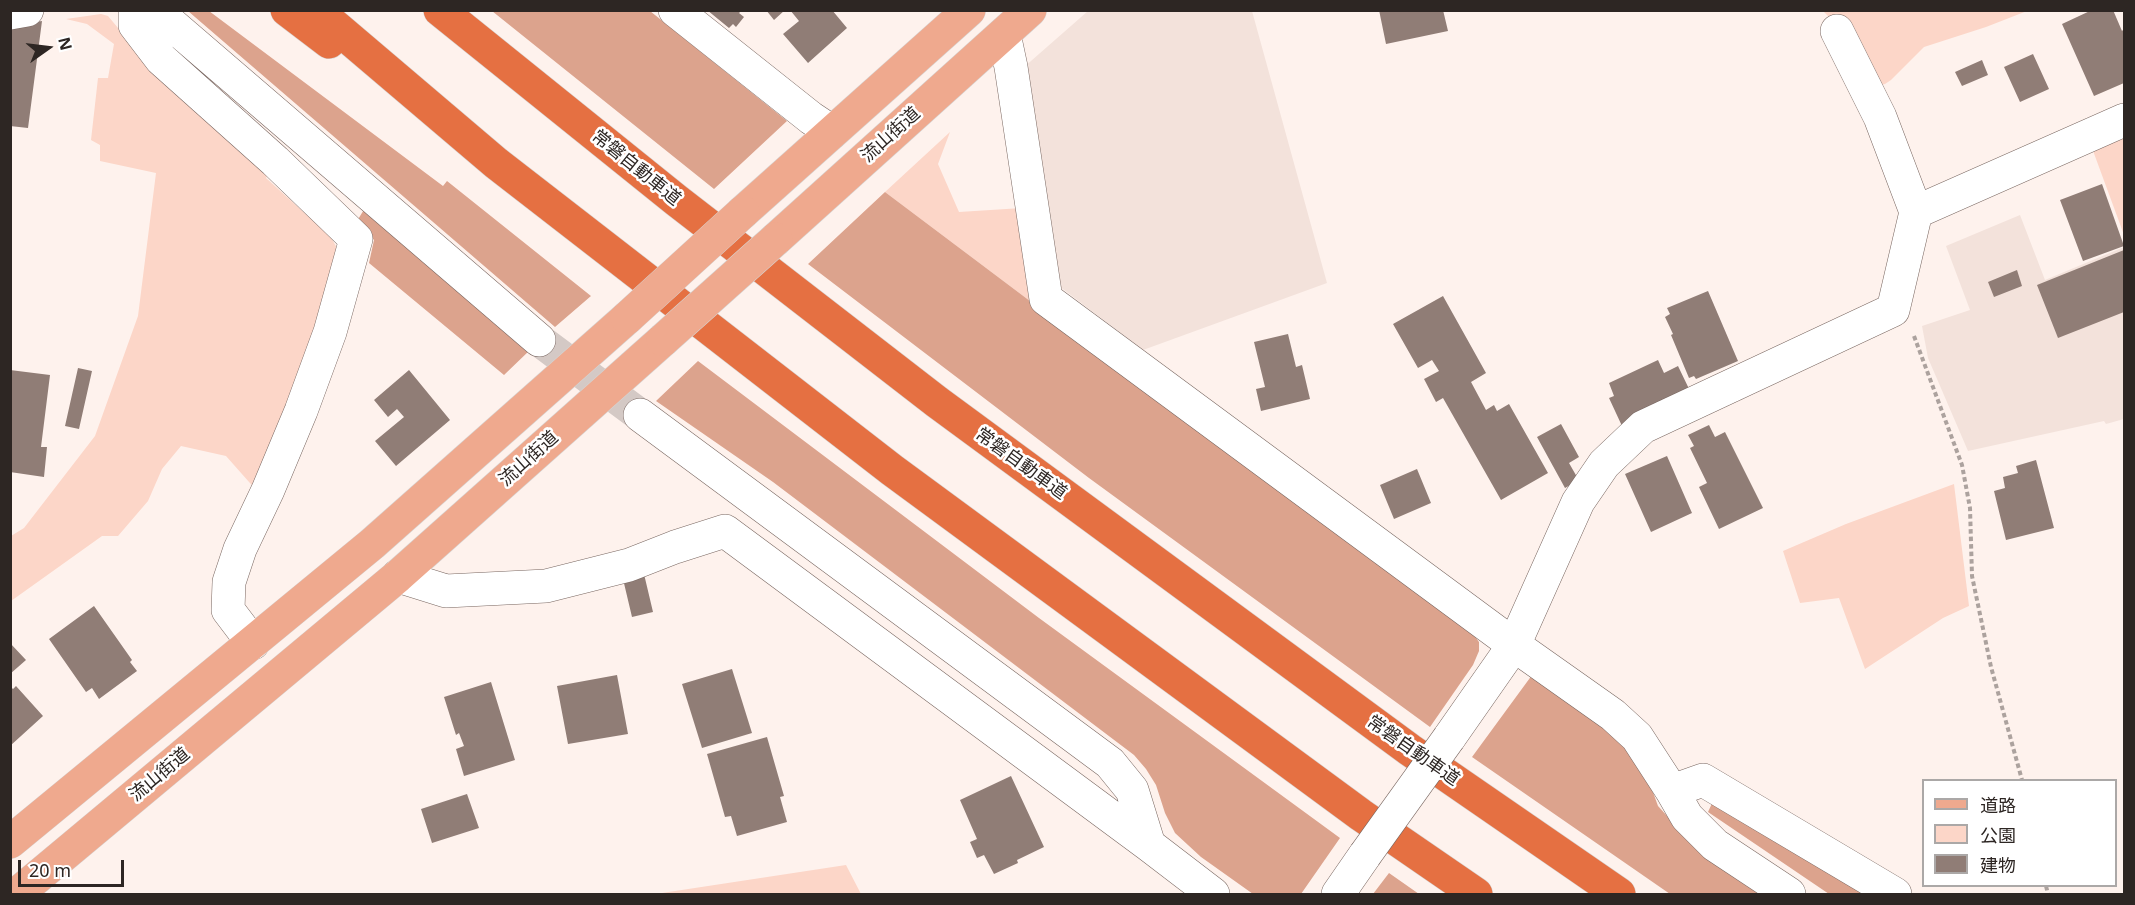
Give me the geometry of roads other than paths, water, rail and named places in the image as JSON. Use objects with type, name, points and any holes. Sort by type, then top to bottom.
[{"type":"highway","points":[[287,10],[496,163],[892,470],[1361,816],[1476,894]]},
{"type":"highway","points":[[315,10],[496,163]]},
{"type":"highway","name":"常磐自動車道","points":[[440,10],[676,200],[937,402],[1410,750],[1620,894]]},
{"type":"main road","points":[[10,842],[372,544],[969,10]]},
{"type":"main road","name":"流山街道","points":[[17,894],[398,576],[1030,10]]},
{"type":"street","points":[[10,12],[27,10]]},
{"type":"street","points":[[135,10],[135,25],[161,59],[356,238],[330,332],[301,411],[240,549],[229,582],[228,610],[253,643]]},
{"type":"street","points":[[155,10],[539,340]]},
{"type":"street","points":[[675,10],[832,132]]},
{"type":"street","points":[[1338,894],[1514,645],[1578,502],[1604,464],[1643,427],[1893,310],[1916,212],[1880,117],[1837,31]]},
{"type":"street","points":[[1004,34],[1046,299],[1621,722],[1637,737],[1687,817],[1714,845],[1789,894]]},
{"type":"street","points":[[1916,212],[2124,120]]},
{"type":"street","points":[[640,415],[1110,763],[1132,790],[1149,845]]},
{"type":"street","points":[[398,576],[446,591],[546,586],[629,565],[725,531],[1213,894]]},
{"type":"street","points":[[1672,791],[1703,780],[1895,894]]},
{"type":"tunnel","points":[[539,340],[640,415]]}]
